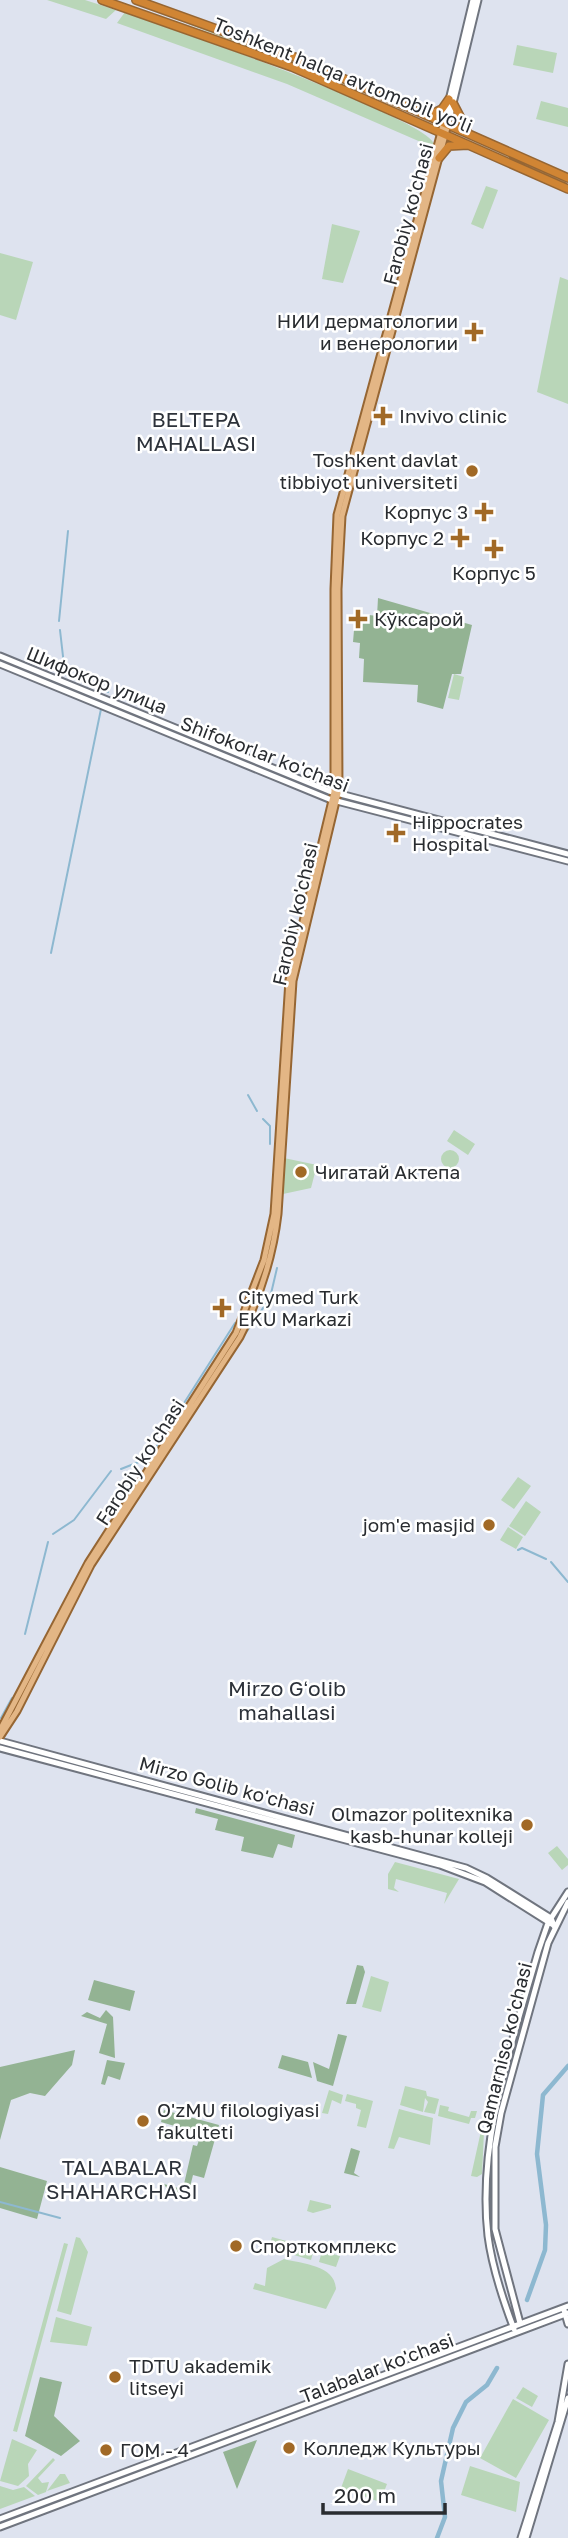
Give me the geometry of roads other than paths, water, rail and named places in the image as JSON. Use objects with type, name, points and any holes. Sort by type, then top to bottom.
[{"type":"highway","name":"Toshkent halqa avtomobil yo'li","points":[[102,0],[292,67],[568,188]]},
{"type":"highway","name":"Toshkent halqa avtomobil yo'li","points":[[135,0],[297,58],[568,178]]},
{"type":"highway","points":[[179,25],[184,21],[182,16]]},
{"type":"highway","points":[[430,115],[451,101],[470,134]]},
{"type":"highway","points":[[439,158],[449,146],[473,145]]},
{"type":"main road","points":[[446,122],[475,0]]},
{"type":"main road","name":"Farobiy ko'chasi","points":[[0,1744],[91,1565],[229,1355],[255,1304],[276,1230],[293,981],[336,793],[338,580],[342,516],[439,158],[446,122]]},
{"type":"main road","name":"Farobiy ko'chasi","points":[[336,793],[334,598],[337,514],[444,132]]},
{"type":"main road","name":"Шифокор улица","points":[[0,656],[336,793]]},
{"type":"main road","name":"Shifokorlar ko'chasi","points":[[0,664],[335,801],[568,861]]},
{"type":"main road","points":[[118,712],[121,705]]},
{"type":"main road","name":"Shifokorlar ko'chasi","points":[[336,793],[568,855]]},
{"type":"main road","name":"Farobiy ko'chasi","points":[[0,1730],[88,1563],[223,1355],[242,1322],[259,1280],[274,1214],[289,980],[335,801]]},
{"type":"main road","points":[[368,809],[370,801]]},
{"type":"main road","name":"Mirzo Golib ko'chasi","points":[[0,1744],[441,1863],[485,1882],[551,1922]]},
{"type":"main road","name":"Qamarniso ko'chasi","points":[[514,2329],[490,2244],[487,2164],[498,2098],[551,1922],[568,1892]]},
{"type":"main road","name":"Qamarniso ko'chasi","points":[[521,2326],[497,2241],[494,2164],[501,2113],[551,1922],[568,1902]]},
{"type":"main road","points":[[567,2309],[568,2324]]},
{"type":"main road","name":"Talabalar ko'chasi","points":[[0,2526],[567,2309]]},
{"type":"main road","name":"Talabalar ko'chasi","points":[[0,2519],[514,2329]]},
{"type":"main road","points":[[524,2538],[558,2423],[568,2364]]},
{"type":"main road","points":[[524,2538],[568,2398]]},
{"type":"main road","points":[[131,2469],[134,2476]]},
{"type":"waterway","points":[[59,621],[68,531]]},
{"type":"waterway","points":[[60,630],[65,674],[108,692]]},
{"type":"waterway","points":[[51,953],[101,709]]},
{"type":"waterway","points":[[248,1095],[257,1111]]},
{"type":"waterway","points":[[263,1119],[270,1126],[270,1144]]},
{"type":"waterway","points":[[243,1337],[270,1298],[277,1268]]},
{"type":"waterway","points":[[121,1469],[149,1458],[235,1323]]},
{"type":"waterway","points":[[53,1534],[74,1520],[111,1471]]},
{"type":"waterway","points":[[25,1634],[48,1542]]},
{"type":"waterway","points":[[518,1550],[522,1548],[546,1559]]},
{"type":"waterway","points":[[551,1562],[568,1582]]},
{"type":"waterway","points":[[1,1718],[12,1698]]},
{"type":"waterway","points":[[527,2300],[545,2250],[546,2225],[537,2154],[543,2095],[568,2066]]},
{"type":"waterway","points":[[0,2202],[60,2218]]},
{"type":"waterway","points":[[437,2538],[445,2517],[441,2481],[453,2428],[466,2402],[487,2385],[497,2368]]},
{"type":"place","name":"НИИ дерматологии и венерологии","points":[[474,332]]},
{"type":"place","name":"Invivo clinic","points":[[383,416]]},
{"type":"place","name":"Toshkent davlat tibbiyot universiteti","points":[[472,471]]},
{"type":"place","name":"Корпус 3","points":[[484,512]]},
{"type":"place","name":"Корпус 2","points":[[460,538]]},
{"type":"place","name":"Корпус 5","points":[[494,549]]},
{"type":"place","name":"Кўксарой","points":[[358,619]]},
{"type":"place","name":"Hippocrates Hospital","points":[[396,833]]},
{"type":"place","name":"Чигатай Актепа","points":[[301,1172]]},
{"type":"place","name":"Citymed Turk EKU Markazi","points":[[222,1308]]},
{"type":"place","name":"jom'e masjid","points":[[489,1525]]},
{"type":"place","name":"Оlmazor politexnika kasb-hunar kolleji","points":[[527,1825]]},
{"type":"place","name":"O'zMU filologiyasi fakulteti","points":[[143,2121]]},
{"type":"place","name":"Спорткомплекс","points":[[236,2246]]},
{"type":"place","name":"TDTU akademik litseyi","points":[[115,2377]]},
{"type":"place","name":"Колледж Культуры","points":[[289,2448]]},
{"type":"place","name":"ГОМ - 4","points":[[106,2450]]},
{"type":"district","name":"BELTEPA MAHALLASI","points":[[196,432]]},
{"type":"district","name":"Mirzo Gʻolib mahallasi","points":[[287,1701]]},
{"type":"district","name":"TALABALAR SHAHARCHASI","points":[[122,2180]]}]
